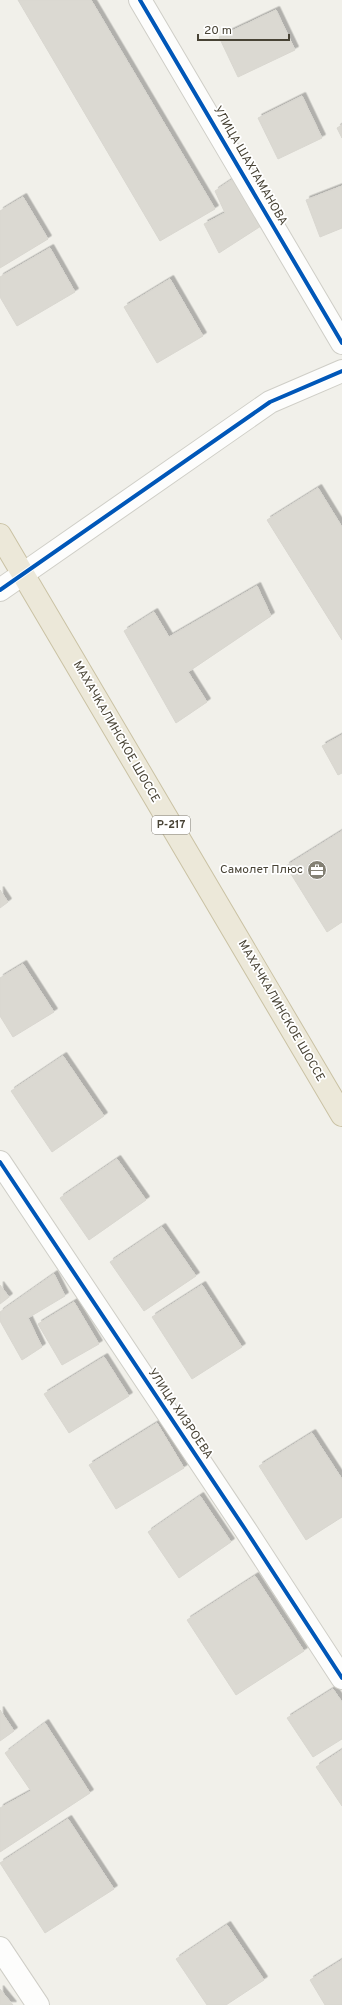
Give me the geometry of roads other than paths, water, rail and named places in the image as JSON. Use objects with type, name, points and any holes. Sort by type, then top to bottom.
[{"type":"highway","name":"МАХАЧКАЛИНСКОЕ ШОССЕ","points":[[0,534],[342,1115]]},
{"type":"street","name":"УЛИЦА ШАХТАМАНОВА","points":[[140,0],[342,343]]},
{"type":"street","points":[[0,590],[270,402],[342,371]]},
{"type":"street","name":"УЛИЦА ХИЗРОЕВА","points":[[0,1162],[246,1529],[342,1678]]},
{"type":"street","points":[[0,1948],[38,2005]]},
{"type":"place","name":"Самолет Плюс","points":[[317,870]]}]
